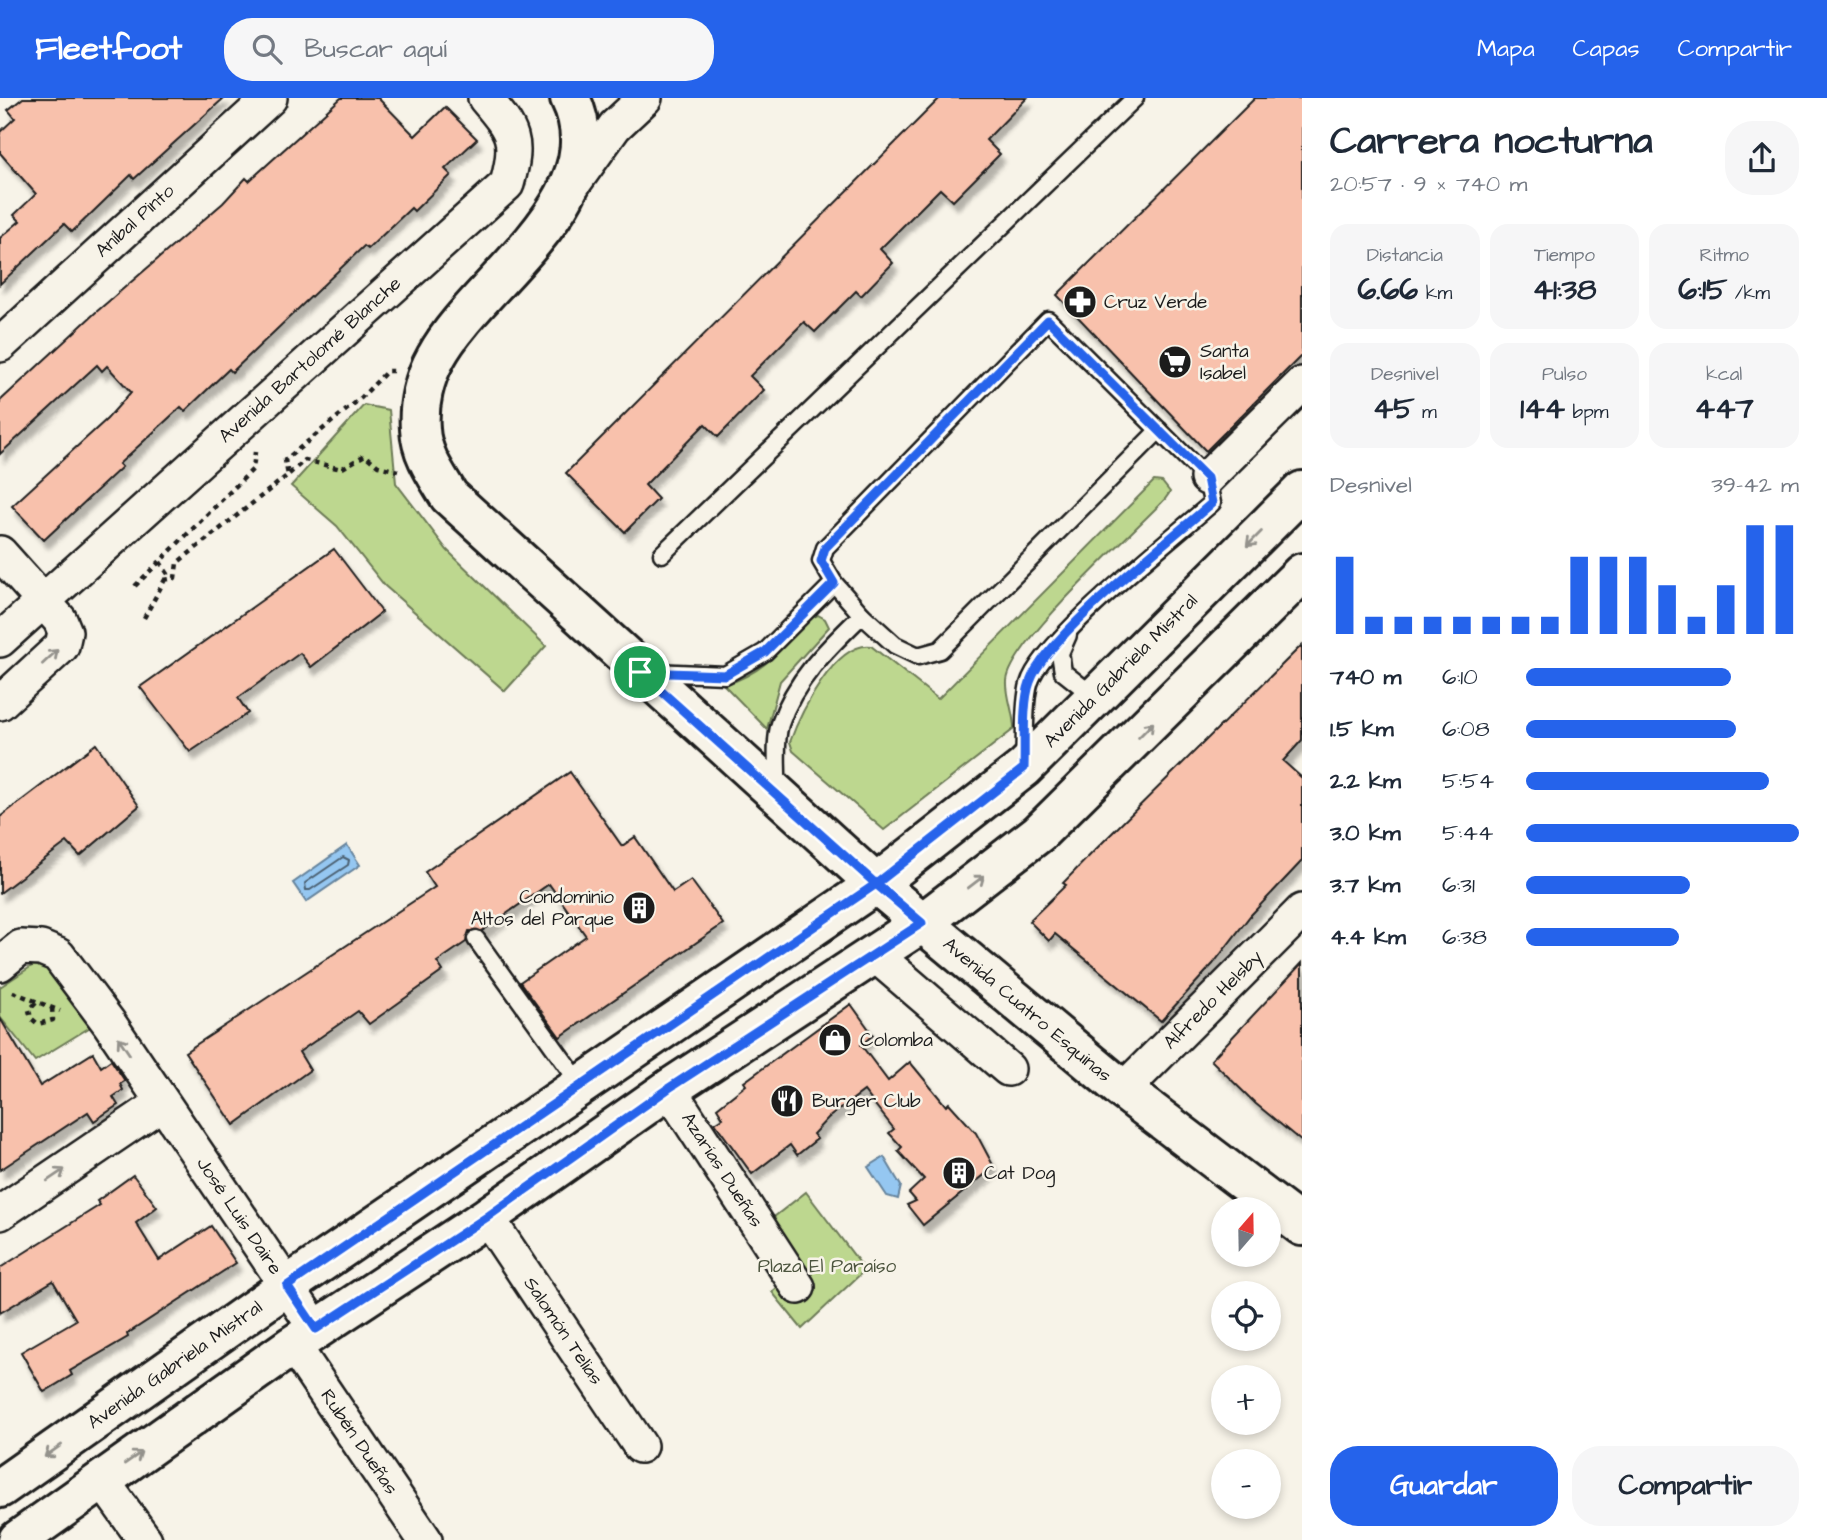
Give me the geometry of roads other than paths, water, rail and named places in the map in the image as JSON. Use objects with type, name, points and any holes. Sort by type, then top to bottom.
[{"type":"main road","name":"Avenida Cuatro Esquinas","points":[[570,98],[579,130],[578,155],[565,197],[540,234],[436,356],[421,400],[419,430],[427,458],[449,496],[876,884],[1123,1090],[1302,1226]]},
{"type":"main road","name":"Avenida Gabriela Mistral","points":[[0,1488],[287,1286],[876,884],[1024,768],[1302,491]]},
{"type":"main road","points":[[18,1540],[304,1337],[487,1217],[669,1088],[922,923],[1039,834],[1302,573]]},
{"type":"street","name":"Aníbal Pinto","points":[[0,345],[270,98]]},
{"type":"street","name":"Avenida Bartolomé Blanche","points":[[0,639],[507,184],[516,153],[508,125],[485,98]]},
{"type":"street","points":[[565,197],[615,126],[645,98]]},
{"type":"street","points":[[1207,478],[1302,384]]},
{"type":"street","points":[[0,553],[60,620],[65,632],[62,646],[0,703]]},
{"type":"street","name":"Alfredo Helsby","points":[[1123,1090],[1302,911]]},
{"type":"street","name":"José Luis Daire","points":[[6,977],[21,947],[41,948],[58,955],[109,1023],[287,1286],[304,1337]]},
{"type":"street","points":[[874,954],[1008,1069]]},
{"type":"street","name":"Azarías Dueñas","points":[[669,1088],[798,1287]]},
{"type":"street","points":[[0,1213],[162,1103]]},
{"type":"street","name":"Salomón Telias","points":[[487,1217],[640,1446]]},
{"type":"street","name":"Rubén Dueñas","points":[[304,1337],[425,1540]]},
{"type":"street","points":[[102,1480],[145,1540]]},
{"type":"lane","points":[[662,554],[1135,98]]},
{"type":"lane","points":[[1024,768],[1029,684],[1041,660],[1070,628],[1212,503],[1207,478],[1159,430],[1048,320],[825,548],[821,561],[834,583],[862,615],[895,645],[918,656],[940,650],[1159,430]]},
{"type":"lane","points":[[640,672],[725,675],[765,652],[834,583]]},
{"type":"lane","points":[[777,796],[780,726],[793,697],[822,653],[862,615]]},
{"type":"lane","points":[[1070,628],[1060,653],[1063,672],[1082,687],[1104,690]]},
{"type":"lane","points":[[476,940],[581,1085]]},
{"type":"water","points":[[347,845],[360,865],[306,902],[293,883]]},
{"type":"water","points":[[884,1157],[901,1186],[898,1199],[887,1196],[868,1167]]},
{"type":"place","name":"Cruz Verde","points":[[1080,302]]},
{"type":"place","name":"Santa Isabel","points":[[1175,362]]},
{"type":"place","name":"Condominio Altos del Parque","points":[[639,908]]},
{"type":"place","name":"Colomba","points":[[835,1040]]},
{"type":"place","name":"Burger Club","points":[[787,1101]]},
{"type":"place","name":"Cat Dog","points":[[959,1173]]},
{"type":"park label","name":"Plaza El Paraíso","points":[[827,1266]]}]
